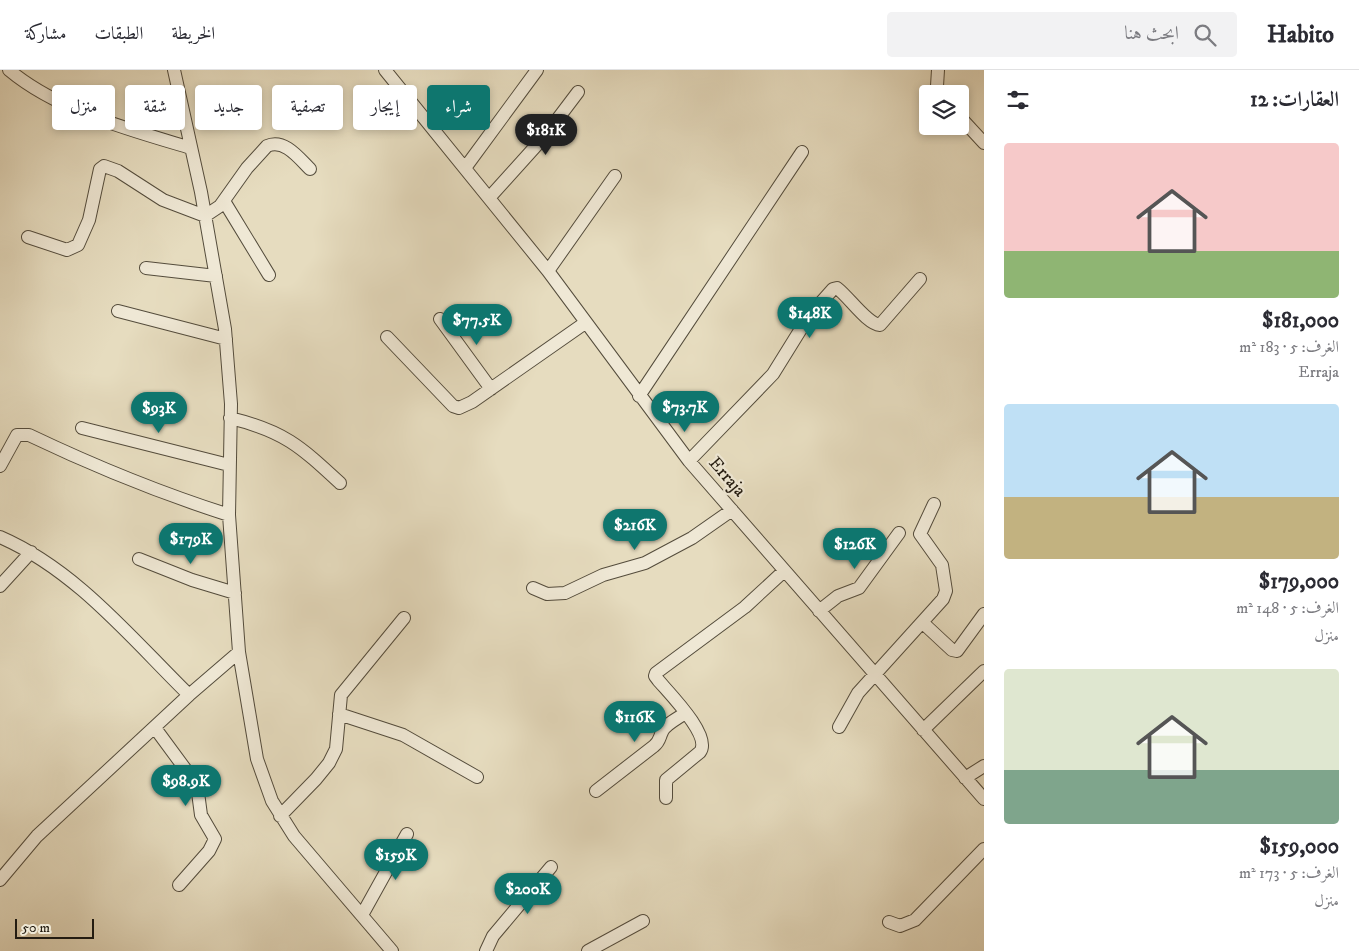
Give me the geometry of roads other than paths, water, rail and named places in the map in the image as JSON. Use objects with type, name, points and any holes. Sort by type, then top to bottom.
[{"type":"street","points":[[9,70],[33,88],[83,111],[114,124],[191,148]]},
{"type":"street","points":[[174,70],[205,216],[226,340],[230,418],[229,515],[239,652],[250,728],[257,759],[265,784],[280,816],[294,836],[392,951]]},
{"type":"street","name":"Erraja","points":[[385,70],[548,271],[639,396],[690,461],[984,800]]},
{"type":"street","points":[[464,168],[537,70]]},
{"type":"street","points":[[937,85],[938,70]]},
{"type":"street","points":[[489,198],[544,137],[578,92]]},
{"type":"street","points":[[969,127],[984,143]]},
{"type":"street","points":[[28,237],[67,250],[78,245],[88,220],[100,169],[104,166],[118,171],[163,200],[205,216],[213,213],[224,201],[247,168],[267,146],[273,143],[290,150],[310,169]]},
{"type":"street","points":[[639,396],[802,152]]},
{"type":"street","points":[[548,271],[615,176]]},
{"type":"street","points":[[224,201],[270,275]]},
{"type":"street","points":[[146,268],[216,276]]},
{"type":"street","points":[[690,461],[768,380],[809,316],[833,288],[837,288],[875,325],[880,325],[920,279]]},
{"type":"street","points":[[118,311],[226,340]]},
{"type":"street","points":[[440,319],[491,389]]},
{"type":"street","points":[[387,337],[453,406],[464,407],[585,323]]},
{"type":"street","points":[[230,418],[272,430],[288,438],[309,454],[340,483]]},
{"type":"street","points":[[82,428],[229,465]]},
{"type":"street","points":[[0,466],[17,435],[29,435],[109,471],[188,502],[229,515]]},
{"type":"street","points":[[839,727],[858,693],[924,623],[940,603],[946,591],[939,559],[920,534],[934,504]]},
{"type":"street","points":[[533,588],[548,594],[565,593],[603,575],[645,563],[692,538],[732,510]]},
{"type":"street","points":[[819,611],[838,596],[859,588],[899,533]]},
{"type":"street","points":[[0,537],[31,552],[80,588],[189,695]]},
{"type":"street","points":[[0,586],[31,552]]},
{"type":"street","points":[[139,559],[192,580],[235,593]]},
{"type":"street","points":[[666,798],[666,780],[704,747],[699,733],[658,680],[656,672],[744,607],[784,571]]},
{"type":"street","points":[[924,623],[952,650],[957,651],[984,614]]},
{"type":"street","points":[[280,816],[316,780],[328,763],[336,749],[339,705],[345,690],[404,618]]},
{"type":"street","points":[[0,880],[37,836],[189,695],[239,652]]},
{"type":"street","points":[[923,730],[984,671]]},
{"type":"street","points":[[596,791],[654,746],[660,740],[665,728],[685,713]]},
{"type":"street","points":[[339,714],[403,735],[477,777]]},
{"type":"street","points":[[155,728],[197,785],[201,815],[215,839],[209,851],[179,885]]},
{"type":"street","points":[[965,778],[984,766]]},
{"type":"street","points":[[362,915],[407,834]]},
{"type":"street","points":[[889,922],[900,926],[915,920],[984,849]]},
{"type":"street","points":[[486,951],[493,936],[551,868]]},
{"type":"street","points":[[588,951],[643,921]]}]
